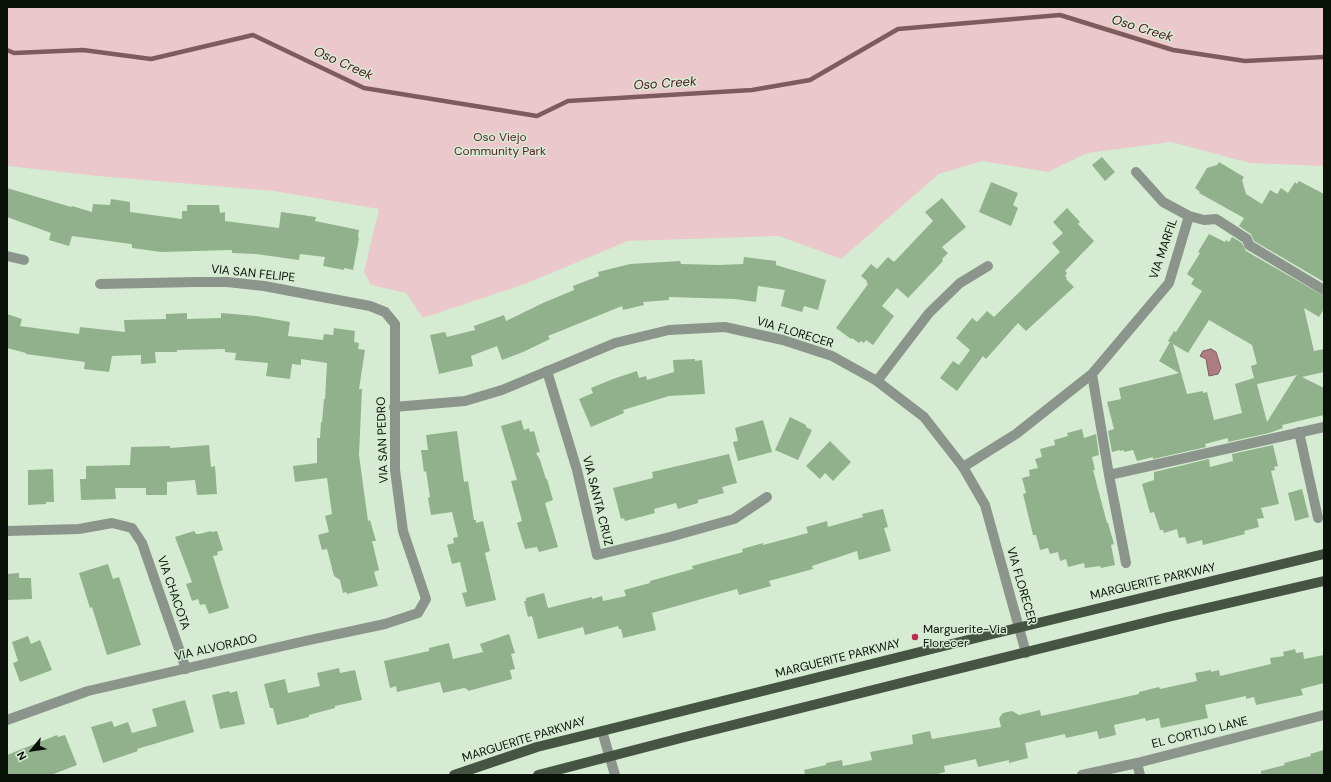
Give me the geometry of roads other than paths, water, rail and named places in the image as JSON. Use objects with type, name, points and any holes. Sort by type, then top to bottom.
[{"type":"main road","name":"MARGUERITE PARKWAY","points":[[454,775],[537,747],[1019,627],[1324,554]]},
{"type":"main road","points":[[538,775],[1026,652],[1324,581]]},
{"type":"street","points":[[1136,172],[1163,202],[1189,216]]},
{"type":"street","name":"VIA MARFIL","points":[[963,467],[1016,434],[1092,374],[1169,283],[1189,216],[1204,220],[1216,219],[1247,239],[1249,245],[1324,290]]},
{"type":"street","points":[[7,256],[24,260]]},
{"type":"street","points":[[877,381],[929,314],[960,283],[988,266]]},
{"type":"street","name":"VIA SAN FELIPE","points":[[100,284],[227,282],[264,286],[370,306],[385,312],[395,324]]},
{"type":"street","name":"VIA SAN PEDRO","points":[[395,324],[395,470],[403,532],[426,599]]},
{"type":"street","name":"VIA FLORECER","points":[[394,407],[465,401],[502,390],[615,343],[669,330],[725,327],[783,340],[832,356],[877,381],[924,417],[963,467],[985,505],[1026,652]]},
{"type":"street","name":"VIA SANTA CRUZ","points":[[547,371],[577,470],[597,555],[734,519],[768,497]]},
{"type":"street","points":[[1092,374],[1126,563]]},
{"type":"street","points":[[1109,475],[1324,426]]},
{"type":"street","points":[[1299,432],[1318,518]]},
{"type":"street","name":"VIA CHACOTA","points":[[7,531],[78,529],[112,524],[132,528],[142,543],[186,669]]},
{"type":"street","name":"VIA ALVORADO","points":[[7,720],[88,691],[385,624],[418,613],[426,599]]},
{"type":"street","name":"EL CORTIJO LANE","points":[[1082,775],[1137,763],[1324,716]]},
{"type":"street","points":[[602,731],[615,775]]},
{"type":"street","points":[[1137,763],[1140,775]]},
{"type":"waterway","name":"Oso Creek","points":[[7,50],[14,53],[83,50],[151,59],[253,35],[364,88],[537,116],[568,101],[752,90],[810,80],[898,29],[1060,15],[1173,50],[1245,61],[1324,57]]},
{"type":"place","name":"Marguerite-Via Florecer","points":[[915,637]]},
{"type":"park label","name":"Oso Viejo Community Park","points":[[500,145]]}]
